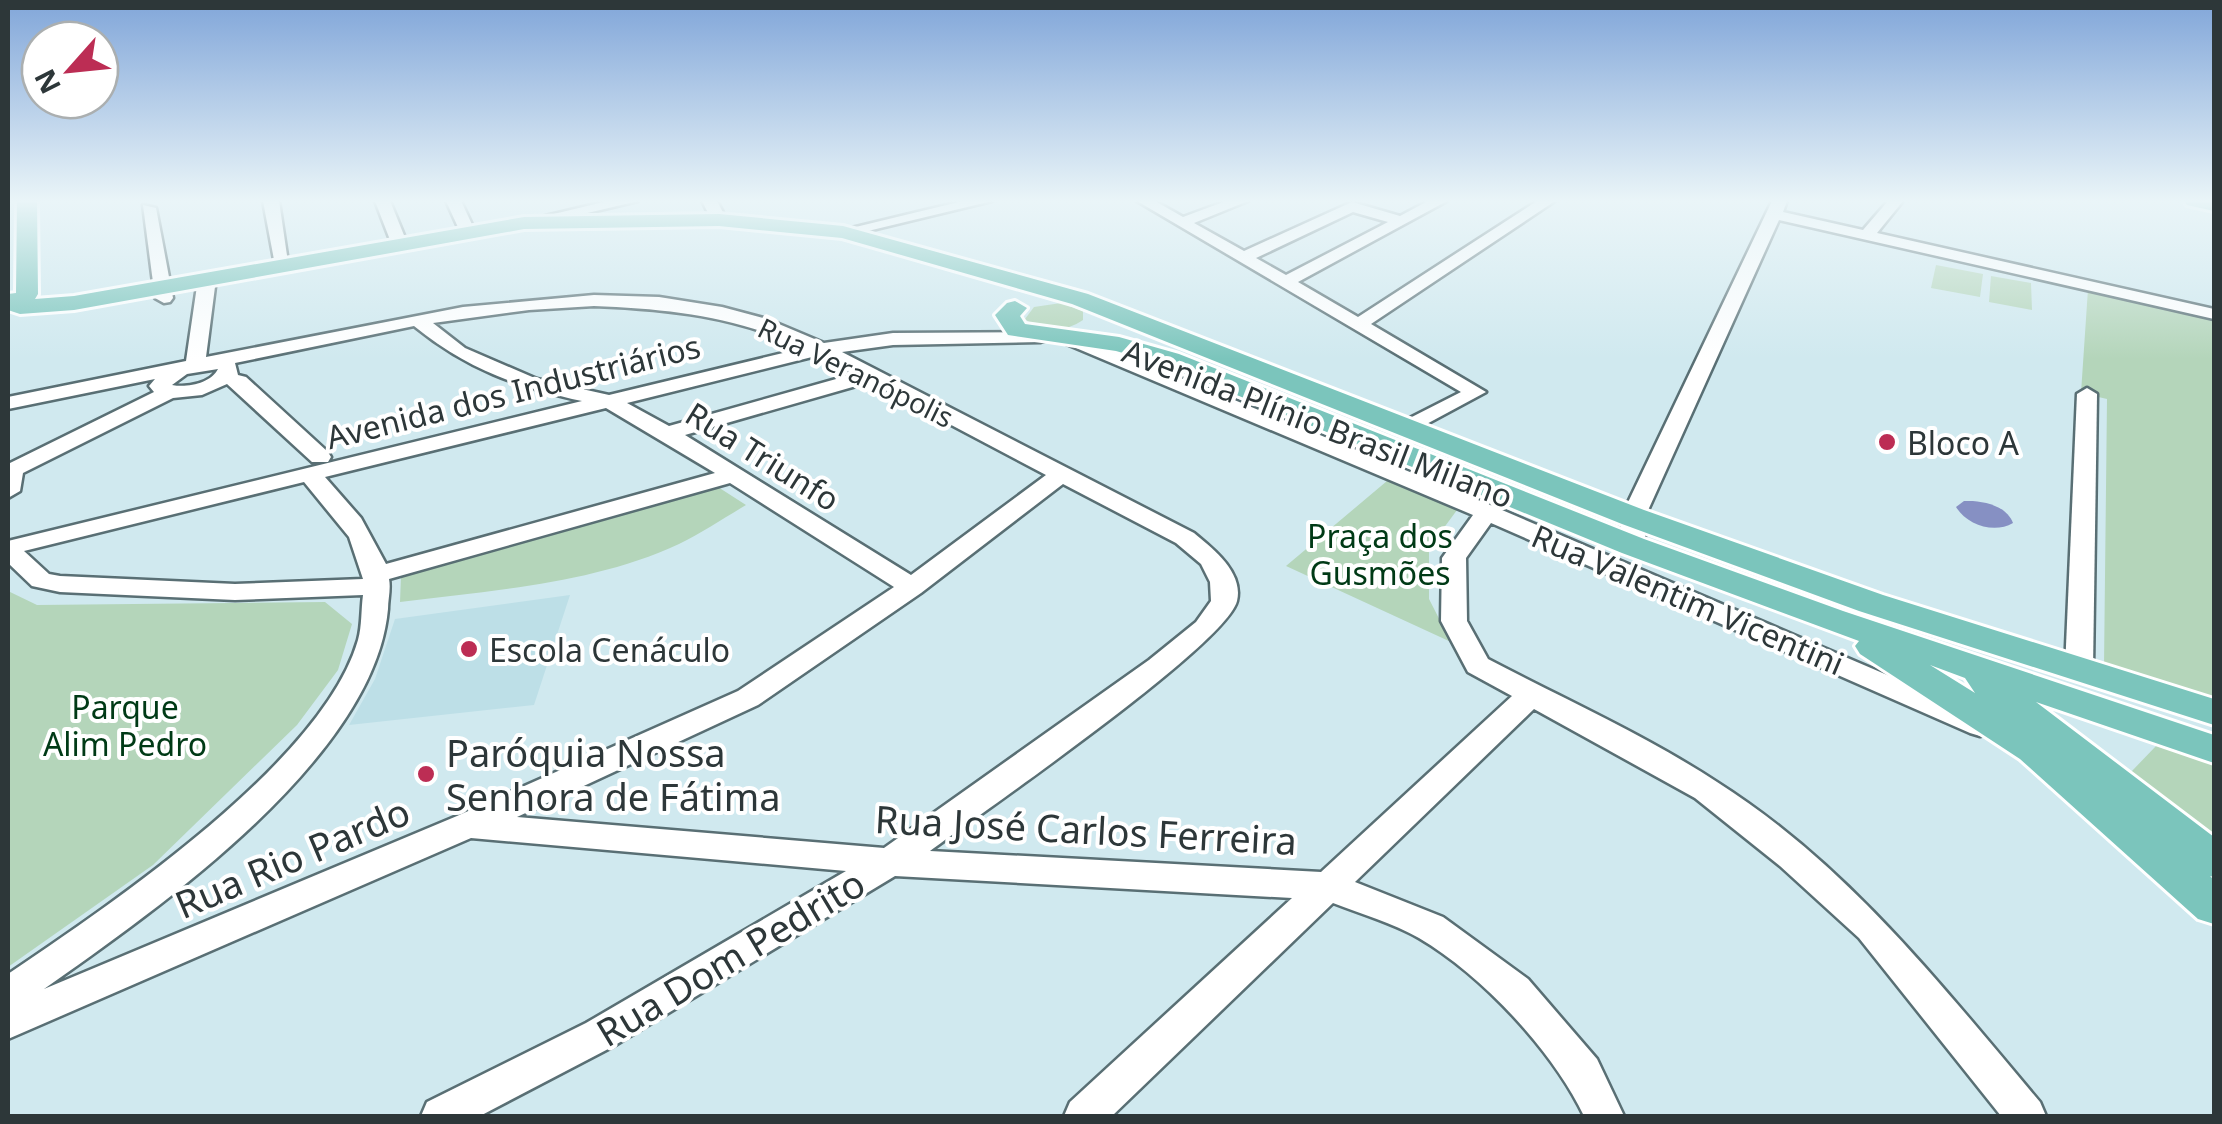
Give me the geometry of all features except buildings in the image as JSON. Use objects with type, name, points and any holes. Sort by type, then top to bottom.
[{"type":"main road","points":[[12,311],[28,294],[28,253]]},
{"type":"main road","name":"Avenida Plínio Brasil Milano","points":[[207,285],[282,262],[329,253]]},
{"type":"main road","name":"Avenida Plínio Brasil Milano","points":[[12,311],[162,293],[387,253]]},
{"type":"main road","name":"Avenida Plínio Brasil Milano","points":[[857,253],[968,286],[1011,312],[1017,330],[1170,358],[1633,532],[2214,712]]},
{"type":"main road","name":"Avenida Plínio Brasil Milano","points":[[916,253],[1094,306],[1408,428],[1831,619],[2214,748]]},
{"type":"main road","name":"Avenida dos Industriários","points":[[1011,312],[1032,301],[1062,296]]},
{"type":"main road","points":[[1058,336],[1094,323],[1098,315],[1094,306]]},
{"type":"main road","points":[[1872,604],[1999,692],[2214,860]]},
{"type":"main road","points":[[1831,619],[2034,749],[2120,820],[2214,906]]},
{"type":"main road","points":[[2111,781],[2103,740],[2109,729],[2127,720]]},
{"type":"street","points":[[155,253],[162,293]]},
{"type":"street","points":[[280,253],[282,262]]},
{"type":"street","points":[[1235,253],[1476,392],[1408,428]]},
{"type":"street","points":[[1243,258],[1253,253]]},
{"type":"street","points":[[1286,282],[1341,253]]},
{"type":"street","points":[[1359,324],[1463,253]]},
{"type":"street","points":[[1633,532],[1756,253]]},
{"type":"street","points":[[1948,253],[2214,314]]},
{"type":"street","points":[[198,365],[207,285]]},
{"type":"street","name":"Rua Veranópolis","points":[[8,403],[420,322],[555,302],[630,300],[720,311],[812,345],[1185,538]]},
{"type":"street","name":"Avenida dos Industriários","points":[[315,466],[574,394],[893,326],[978,322],[1011,312]]},
{"type":"street","name":"Rua Triunfo","points":[[420,322],[458,352],[531,384],[608,401],[912,588]]},
{"type":"street","name":"Avenida dos Industriários","points":[[8,532],[192,495],[608,401],[812,345],[893,339],[1058,336]]},
{"type":"street","name":"Rua Valentim Vicentini","points":[[1058,336],[1487,512],[2034,749]]},
{"type":"street","points":[[198,365],[230,368],[224,378],[199,390],[161,390],[161,380],[198,365]]},
{"type":"street","points":[[667,434],[868,376]]},
{"type":"street","points":[[8,994],[117,919],[228,828],[310,746],[354,680],[375,628],[377,581],[348,512],[315,466],[239,382],[224,378]]},
{"type":"street","points":[[9,477],[170,392]]},
{"type":"street","points":[[2079,669],[2087,394]]},
{"type":"street","points":[[8,549],[41,580],[60,584],[235,592],[377,581],[733,475]]},
{"type":"street","name":"Rua Rio Pardo","points":[[8,1022],[468,825],[748,698],[912,588],[1060,475]]},
{"type":"street","name":"Avenida dos Industriários","points":[[8,549],[192,495]]},
{"type":"street","points":[[1487,512],[1454,558],[1454,621],[1478,665],[1706,790],[1792,858],[1871,928],[2026,1116]]},
{"type":"street","name":"Rua Dom Pedrito","points":[[441,1116],[600,1036],[890,862],[1159,667],[1205,628],[1224,601],[1224,582],[1211,560],[1185,538]]},
{"type":"street","points":[[1084,1116],[1531,695]]},
{"type":"street","name":"Rua José Carlos Ferreira","points":[[468,825],[890,862],[1329,886],[1431,927],[1515,991],[1583,1072],[1604,1116]]},
{"type":"shaded area","name":"Escola Cenáculo","points":[[570,595],[534,705],[349,725],[375,679],[395,619]]},
{"type":"green space","points":[[1936,265],[1983,274],[1980,297],[1931,288]]},
{"type":"green space","points":[[1991,276],[2031,283],[2032,310],[1989,302]]},
{"type":"green space","points":[[2088,289],[2214,318],[2214,701],[2104,666],[2107,399],[2081,393]]},
{"type":"green space","points":[[1061,303],[1083,311],[1083,320],[1054,329],[1025,319],[1034,307]]},
{"type":"green space","name":"Praça dos Gusmões","points":[[1387,481],[1457,510],[1429,548],[1429,599],[1451,642],[1286,566]]},
{"type":"green space","points":[[718,487],[746,505],[688,540],[646,557],[542,584],[400,602],[401,576]]},
{"type":"green space","name":"Parque Alim Pedro","points":[[8,591],[37,605],[325,602],[352,624],[338,670],[297,725],[153,865],[8,967]]},
{"type":"green space","points":[[2157,745],[2214,765],[2214,837],[2131,772]]},
{"type":"water","points":[[1964,501],[1993,505],[2013,523],[1990,528],[1974,523],[1956,507]]},
{"type":"place","name":"Bloco A","points":[[1887,442]]},
{"type":"place","name":"Escola Cenáculo","points":[[469,649]]},
{"type":"place","name":"Paróquia Nossa Senhora de Fátima","points":[[426,774]]}]
